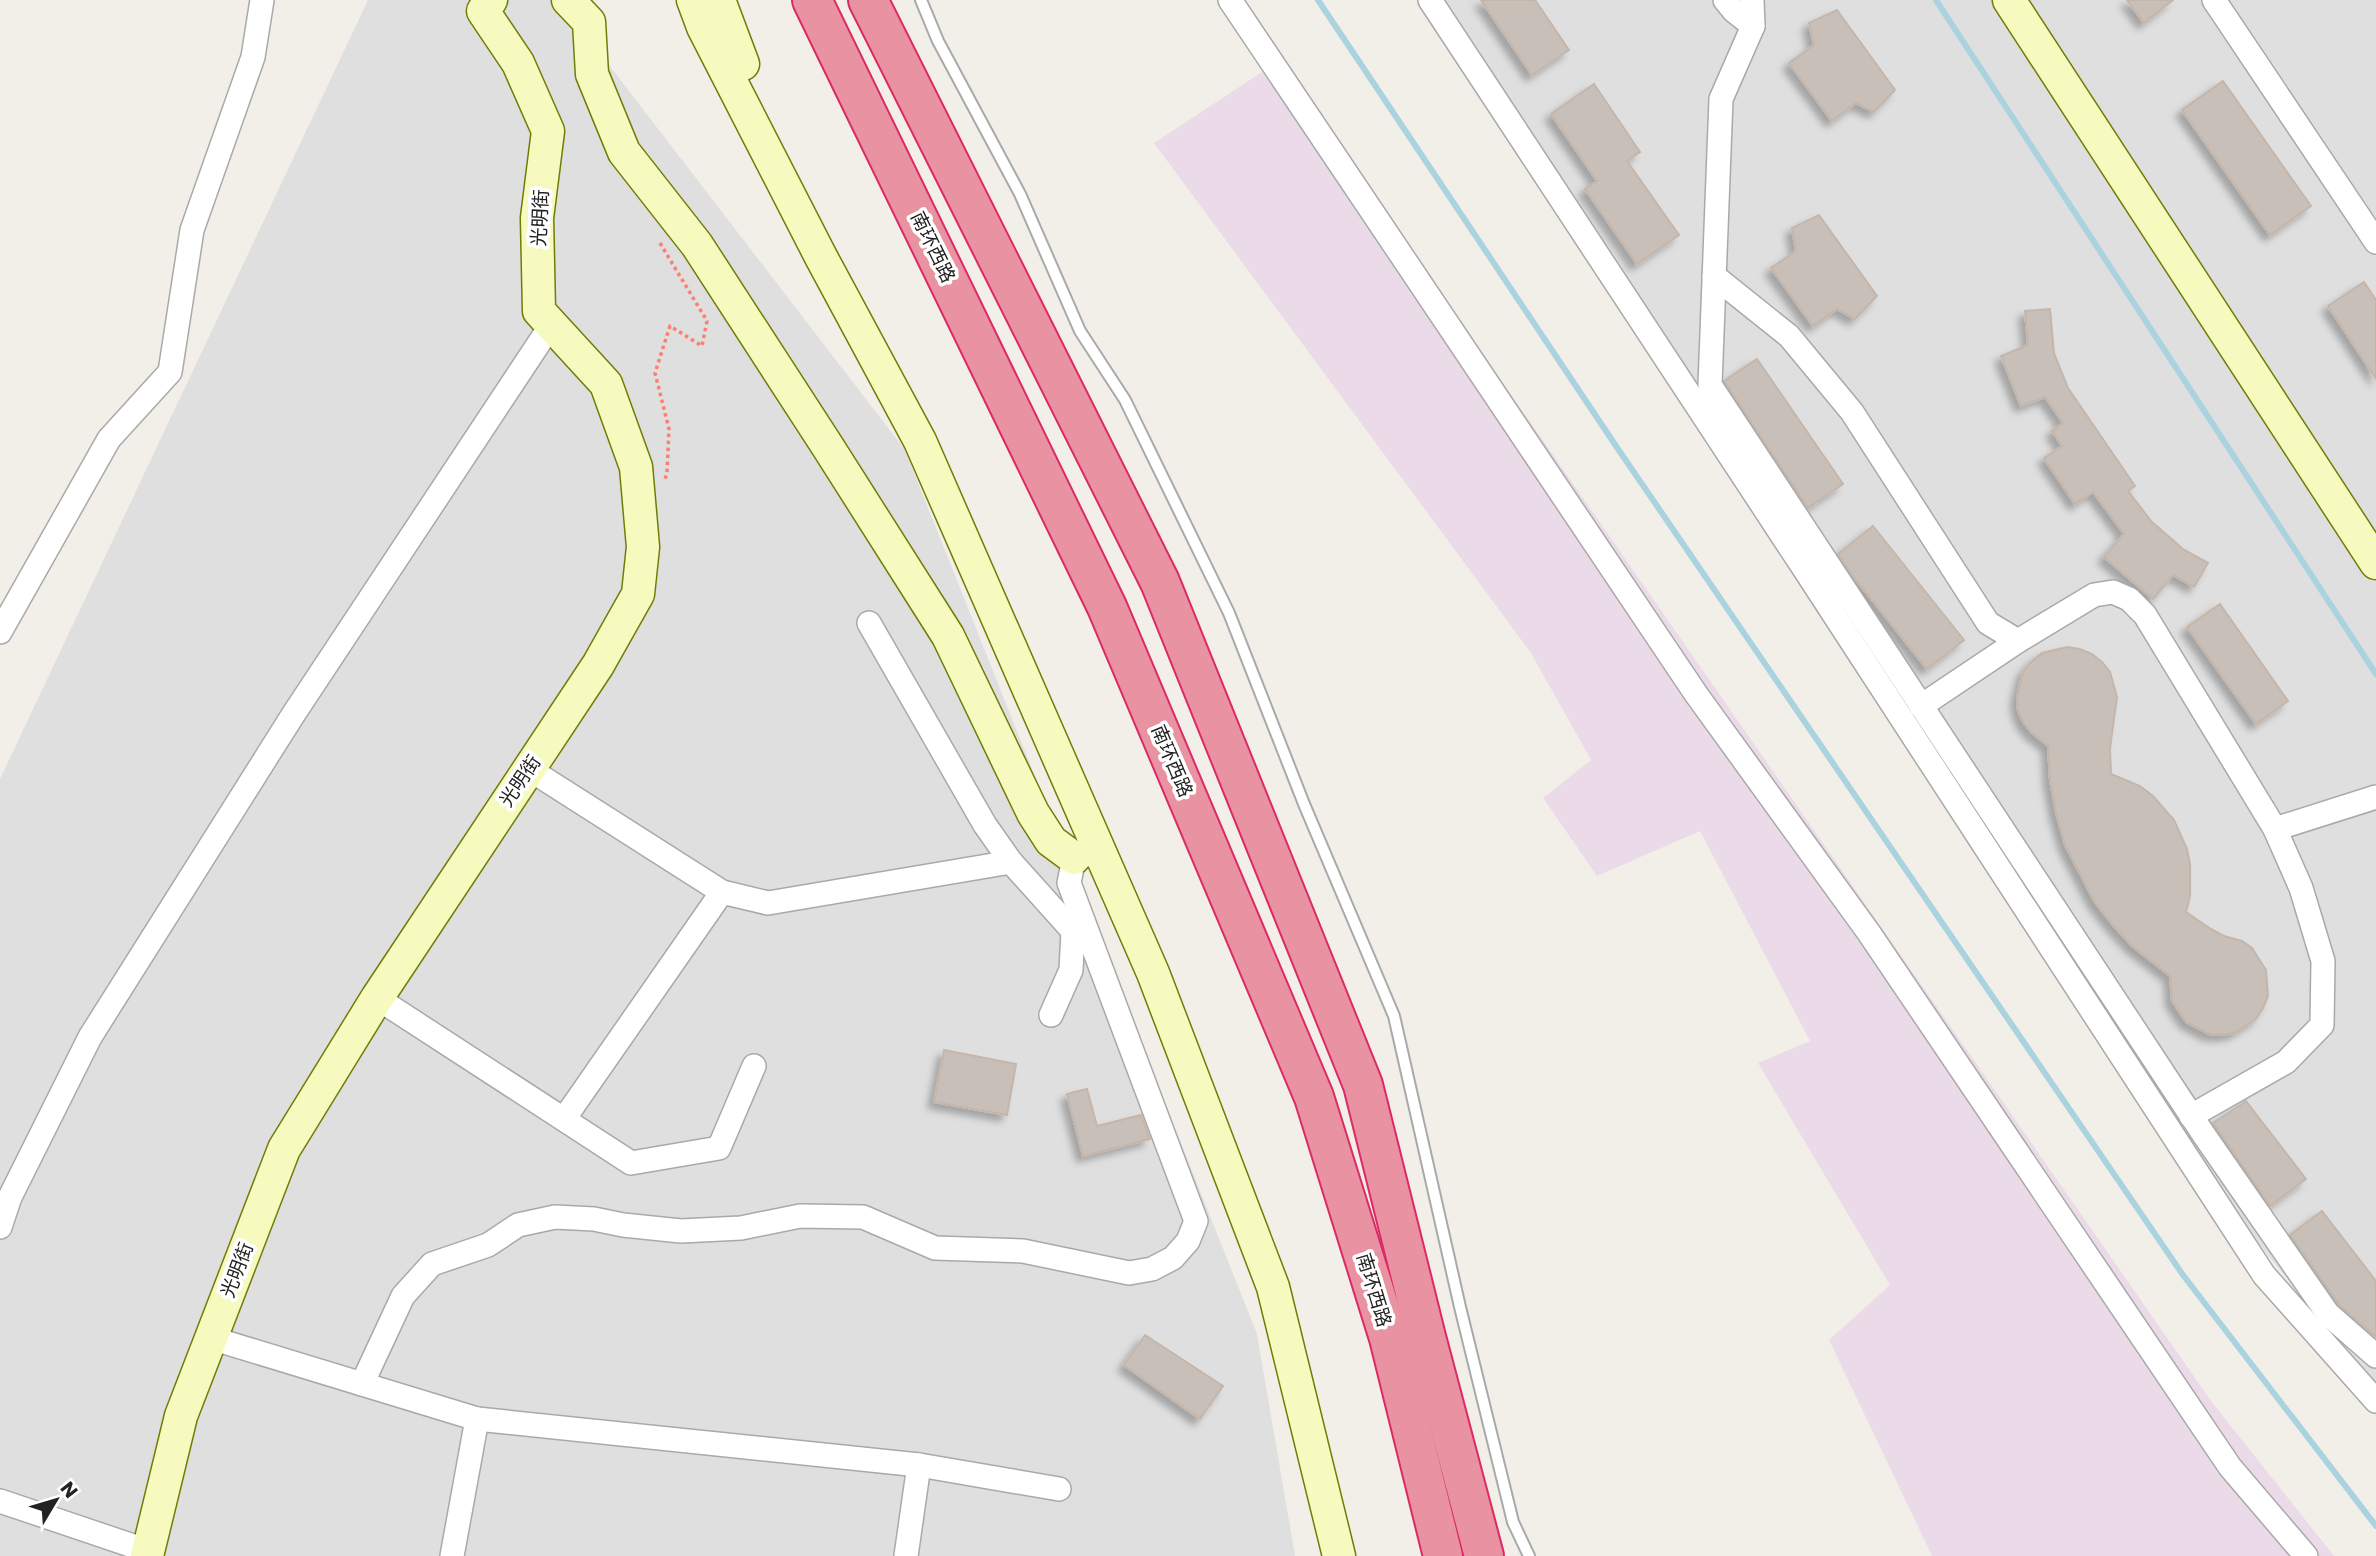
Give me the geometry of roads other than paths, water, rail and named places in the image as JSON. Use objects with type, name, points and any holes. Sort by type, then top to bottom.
[{"type":"highway","name":"南环西路","points":[[812,0],[1107,607],[1314,1097],[1389,1338],[1443,1556]]},
{"type":"highway","name":"南环西路","points":[[868,0],[1160,582],[1363,1085],[1484,1556]]},
{"type":"street","points":[[0,632],[109,439],[170,372],[192,230],[253,57],[261,0]]},
{"type":"street","name":"光明街","points":[[147,1554],[181,1416],[284,1149],[377,998],[598,665],[638,594],[643,547],[636,467],[606,384],[539,311],[537,218],[548,131],[518,63],[483,11],[491,0]]},
{"type":"street","points":[[568,0],[589,22],[592,74],[624,152],[697,245],[948,636],[1033,813],[1051,841],[1087,855]]},
{"type":"street","points":[[693,0],[703,27],[821,257],[920,441],[1087,855],[1153,973],[1273,1287],[1339,1556]]},
{"type":"street","points":[[719,0],[821,257]]},
{"type":"street","points":[[1230,0],[1680,671],[1869,933],[2230,1467],[2306,1556]]},
{"type":"street","points":[[1430,0],[1798,558],[2264,1275],[2376,1401]]},
{"type":"street","points":[[1724,0],[1734,12],[1753,26]]},
{"type":"street","points":[[1752,0],[1753,26],[1721,99],[1710,385],[2191,1116],[2328,1314],[2376,1356]]},
{"type":"street","points":[[2010,0],[2376,563]]},
{"type":"street","points":[[2214,0],[2376,242]]},
{"type":"street","points":[[1714,276],[1789,336],[1852,412],[1988,623],[2018,641]]},
{"type":"street","points":[[0,1227],[10,1197],[90,1037],[293,715],[551,325]]},
{"type":"street","points":[[1921,706],[2018,641],[2094,595],[2113,592],[2129,599],[2145,615],[2275,829],[2301,888],[2323,961],[2322,1025],[2286,1062],[2191,1116]]},
{"type":"street","points":[[869,623],[985,825],[1011,862],[1079,930]]},
{"type":"street","points":[[529,769],[722,892],[768,903],[1011,862]]},
{"type":"street","points":[[2275,829],[2376,797]]},
{"type":"street","points":[[362,1384],[402,1296],[432,1264],[488,1245],[518,1225],[555,1217],[594,1219],[681,1231],[741,1228],[800,1216],[863,1217],[934,1248],[1023,1251],[1129,1273],[1163,1265],[1182,1250],[1196,1221],[1079,930],[1069,883],[1087,855]]},
{"type":"street","points":[[564,1119],[722,892]]},
{"type":"street","points":[[1051,1015],[1071,970],[1079,930]]},
{"type":"street","points":[[377,998],[631,1163],[719,1148],[754,1066]]},
{"type":"street","points":[[211,1338],[477,1419],[919,1465],[1059,1489]]},
{"type":"street","points":[[452,1556],[477,1419]]},
{"type":"street","points":[[906,1556],[919,1465]]},
{"type":"street","points":[[0,1500],[147,1554]]},
{"type":"lane","points":[[921,0],[938,41],[1020,194],[1080,331],[1125,400],[1229,613],[1304,804],[1394,1016],[1460,1307],[1513,1522],[1529,1556]]},
{"type":"waterway","points":[[1318,0],[1616,446],[2183,1275],[2376,1526]]},
{"type":"waterway","points":[[1936,0],[2376,674]]}]
